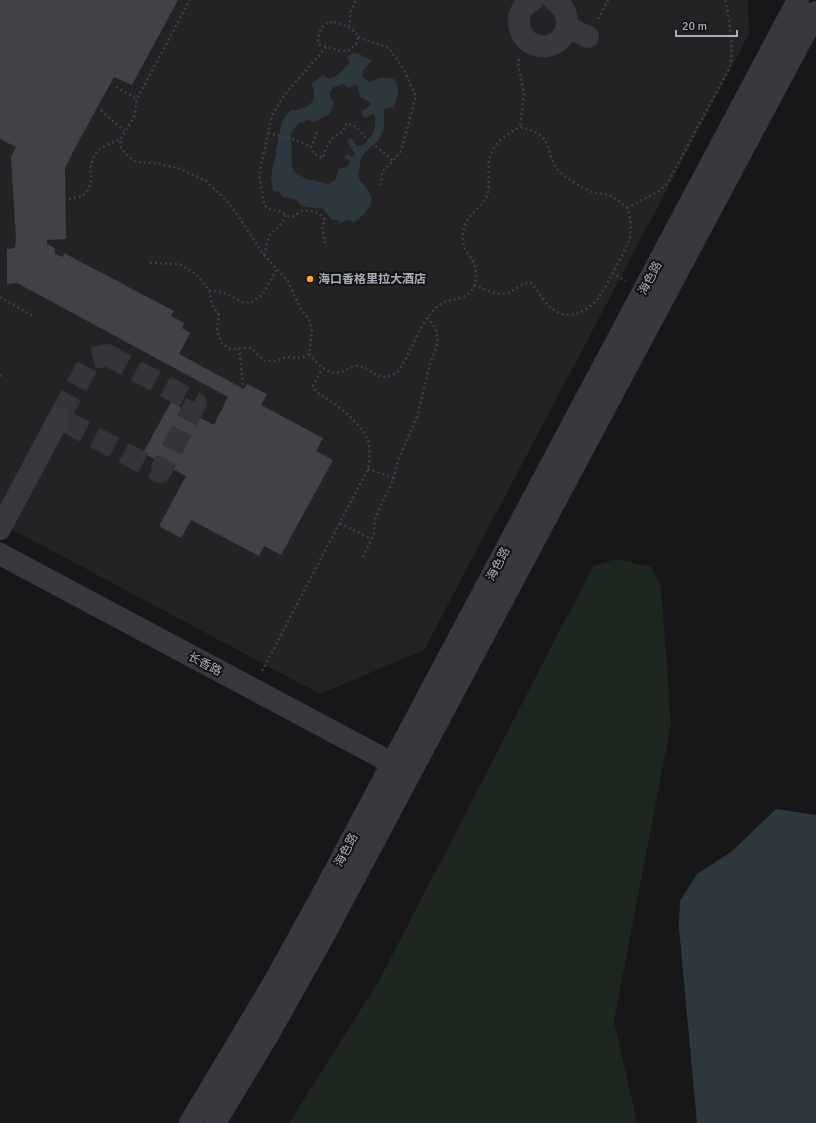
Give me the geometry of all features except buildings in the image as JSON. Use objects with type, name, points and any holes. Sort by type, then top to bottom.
[{"type":"street","points":[[533,0],[525,6],[521,12],[519,20],[520,28],[522,36],[528,41],[535,45],[543,46],[551,45],[558,41],[567,28],[568,20],[565,12],[561,5],[554,0]]},
{"type":"street","name":"海色路","points":[[215,1123],[296,986],[400,772],[798,0]]},
{"type":"street","name":"海色路","points":[[190,1123],[400,772],[816,12]]},
{"type":"street","points":[[567,28],[588,38]]},
{"type":"street","points":[[0,528],[59,418]]},
{"type":"street","name":"长香路","points":[[0,554],[252,689],[400,772]]},
{"type":"street","name":"长香路","points":[[0,564],[400,772]]},
{"type":"path","points":[[190,0],[137,98],[134,117],[124,131],[120,140],[121,148],[136,162],[155,163],[181,169],[206,181],[230,204],[264,255],[288,281],[300,308],[309,319],[312,331],[309,354],[322,369],[340,373],[355,366],[366,368],[378,376],[386,377],[398,372],[427,317],[437,306],[452,299],[462,299],[470,292],[474,285],[476,274],[472,260],[464,248],[463,234],[468,217],[481,204],[488,192],[489,161],[493,150],[503,138],[520,127],[532,130],[543,137],[554,165],[562,174],[589,191],[608,194],[616,198],[627,208],[631,225],[629,240],[596,302],[579,313],[569,315],[557,312],[546,304],[537,288],[531,283],[524,283],[508,293],[492,292],[474,285]]},
{"type":"path","points":[[349,27],[351,11],[356,0]]},
{"type":"path","points":[[627,208],[659,191],[667,184],[729,69],[731,48],[725,0]]},
{"type":"path","points":[[334,22],[349,27],[356,32],[358,37],[356,44],[348,51],[341,51],[320,45],[318,40],[321,28],[327,23],[334,22]]},
{"type":"path","points":[[358,37],[389,48],[404,70],[416,96],[401,151],[382,172],[381,185]]},
{"type":"path","points":[[520,127],[524,94],[518,63],[521,51],[528,41]]},
{"type":"path","points":[[326,46],[283,97],[272,115],[259,176],[264,205],[270,210],[280,211],[291,217],[302,211],[314,211],[322,215],[325,220],[322,227],[326,247]]},
{"type":"path","points":[[116,87],[137,98]]},
{"type":"path","points":[[101,110],[124,131]]},
{"type":"path","points":[[268,133],[293,139],[311,147],[314,153],[323,158],[327,144],[334,135],[343,132],[347,123],[356,127],[366,138],[393,161]]},
{"type":"path","points":[[311,147],[317,132]]},
{"type":"path","points":[[69,199],[83,196],[89,189],[92,178],[90,171],[99,149],[120,140]]},
{"type":"path","points":[[264,255],[269,236],[283,222],[285,215]]},
{"type":"path","points":[[150,263],[179,264],[196,274],[209,290],[212,305],[219,315],[217,330],[222,344],[230,349],[251,348],[265,361],[275,361],[287,356],[301,358],[309,354]]},
{"type":"path","points":[[209,290],[224,293],[242,302],[251,303],[262,295],[277,269]]},
{"type":"path","points":[[612,273],[626,281]]},
{"type":"path","points":[[0,297],[35,317]]},
{"type":"path","points":[[363,557],[374,534],[375,518],[394,478],[398,460],[417,417],[430,364],[438,342],[436,329],[427,317]]},
{"type":"path","points":[[239,348],[243,385]]},
{"type":"path","points":[[252,689],[368,469],[370,455],[367,437],[350,416],[333,402],[316,392],[313,386],[322,369]]},
{"type":"path","points":[[368,469],[394,478]]},
{"type":"path","points":[[340,522],[371,539]]},
{"type":"shaded area","name":"海口香格里拉大酒店","points":[[0,0],[748,0],[749,34],[424,650],[320,694],[0,523]]},
{"type":"shaded area","points":[[353,53],[359,54],[372,61],[364,69],[362,75],[364,78],[369,81],[383,78],[394,79],[398,90],[393,108],[387,108],[384,110],[384,129],[378,141],[366,151],[361,158],[358,178],[370,194],[371,202],[364,214],[354,223],[348,220],[340,223],[337,220],[332,220],[323,209],[301,206],[295,200],[283,197],[279,192],[273,191],[271,177],[282,121],[291,110],[307,107],[313,100],[314,96],[312,84],[323,75],[328,79],[338,74],[350,63],[347,57]],"holes":[[[343,84],[348,88],[354,85],[358,86],[360,97],[371,103],[370,106],[361,112],[364,118],[374,114],[375,128],[369,140],[362,146],[357,146],[351,138],[347,141],[355,154],[352,157],[347,153],[344,158],[350,161],[348,166],[339,169],[335,180],[329,184],[307,179],[297,174],[292,167],[291,133],[299,123],[309,120],[314,123],[329,114],[335,102],[331,99],[329,93],[334,87]]]},
{"type":"shaded area","points":[[616,559],[651,567],[661,586],[671,724],[614,1021],[637,1123],[289,1123],[379,981],[593,566]]},
{"type":"shaded area","points":[[776,809],[816,815],[816,1123],[697,1123],[679,928],[680,901],[697,874],[731,852]]},
{"type":"tunnel","points":[[107,355],[196,403],[160,472],[59,418],[91,359],[107,355]]},
{"type":"place","name":"海口香格里拉大酒店","points":[[310,279]]}]
